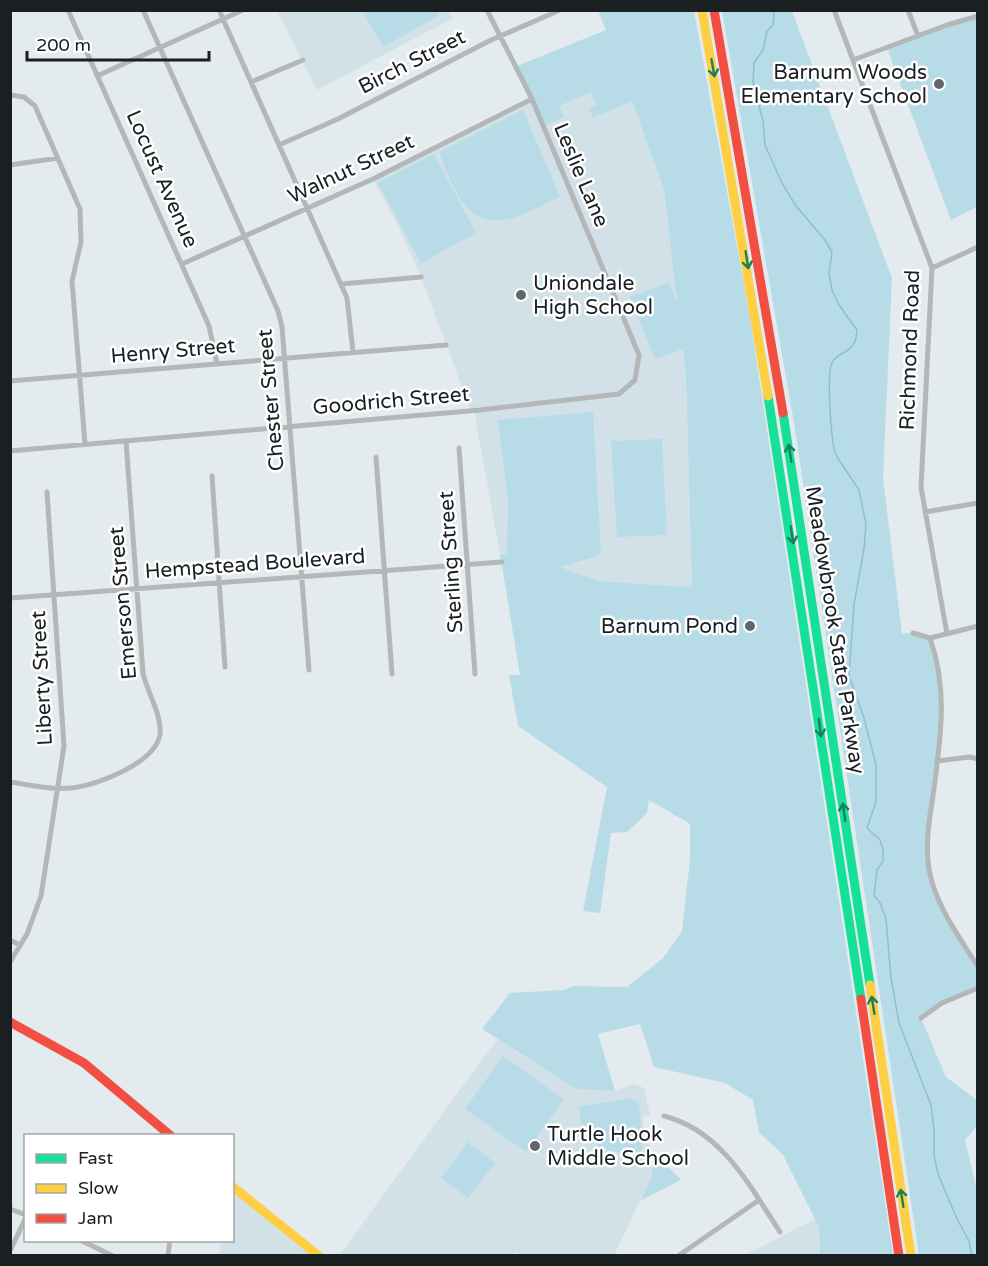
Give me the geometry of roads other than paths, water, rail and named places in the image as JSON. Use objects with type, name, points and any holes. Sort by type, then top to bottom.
[{"type":"main road","name":"Meadowbrook State Parkway","points":[[702,10],[736,193],[774,421],[899,1256]]},
{"type":"main road","name":"Meadowbrook State Parkway","points":[[714,10],[759,259],[798,502],[911,1256]]},
{"type":"main road","points":[[10,1022],[84,1063],[169,1134]]},
{"type":"main road","points":[[234,1188],[319,1256]]},
{"type":"street","name":"Locust Avenue","points":[[68,10],[209,326],[217,364]]},
{"type":"street","name":"Chester Street","points":[[143,10],[278,311],[291,427],[309,670]]},
{"type":"street","points":[[219,10],[341,284],[349,307],[353,352]]},
{"type":"street","points":[[97,76],[243,10]]},
{"type":"street","name":"Leslie Lane","points":[[487,10],[532,99],[639,355]]},
{"type":"street","name":"Birch Street","points":[[279,145],[338,119],[502,36],[560,10]]},
{"type":"street","name":"Richmond Road","points":[[834,10],[932,268],[921,476],[925,512],[947,634]]},
{"type":"street","points":[[908,10],[918,36]]},
{"type":"street","points":[[853,60],[978,16]]},
{"type":"street","points":[[251,82],[303,60]]},
{"type":"street","points":[[10,95],[19,95],[28,99],[35,106],[77,200],[81,219],[81,242],[72,281],[85,444]]},
{"type":"street","name":"Walnut Street","points":[[182,264],[373,179],[532,99]]},
{"type":"street","points":[[10,165],[58,158]]},
{"type":"street","points":[[932,268],[976,247],[978,255]]},
{"type":"street","points":[[341,284],[421,277]]},
{"type":"street","name":"Henry Street","points":[[10,381],[446,345]]},
{"type":"street","name":"Goodrich Street","points":[[10,451],[480,410],[619,394],[635,380],[639,355]]},
{"type":"street","name":"Emerson Street","points":[[10,782],[58,788],[90,785],[145,759],[158,742],[160,722],[143,673],[126,441]]},
{"type":"street","name":"Sterling Street","points":[[459,448],[475,674]]},
{"type":"street","points":[[376,457],[392,674]]},
{"type":"street","points":[[212,477],[225,667]]},
{"type":"street","name":"Liberty Street","points":[[10,962],[34,918],[41,896],[64,746],[47,492]]},
{"type":"street","points":[[925,512],[978,503]]},
{"type":"street","name":"Hempstead Boulevard","points":[[10,598],[502,562]]},
{"type":"street","points":[[914,633],[930,638],[978,626]]},
{"type":"street","points":[[930,638],[939,666],[942,728],[927,834],[929,870],[935,893],[944,912],[978,967]]},
{"type":"street","points":[[937,761],[970,757],[978,759]]},
{"type":"street","points":[[10,940],[20,945]]},
{"type":"street","points":[[921,1018],[942,1003],[978,988]]},
{"type":"street","points":[[664,1116],[694,1128],[713,1141],[731,1159],[780,1232]]},
{"type":"street","points":[[678,1256],[759,1200]]},
{"type":"street","points":[[10,1209],[24,1215]]},
{"type":"street","points":[[10,1251],[24,1220]]},
{"type":"street","points":[[84,1242],[113,1256]]},
{"type":"waterway","points":[[773,10],[773,25],[767,31],[763,50],[754,63],[753,83],[763,121],[765,145],[782,183],[796,206],[825,240],[832,252],[829,274],[832,290],[839,305],[857,330],[853,345],[837,357],[831,365],[829,394],[834,449],[859,490],[866,524],[854,604],[849,676],[864,718],[876,765],[876,802],[867,828],[880,840],[883,861],[877,870],[874,895],[886,919],[891,978],[899,1023],[931,1105],[934,1155],[938,1174],[969,1241],[972,1256]]},
{"type":"place","name":"Barnum Woods Elementary School","points":[[939,84]]},
{"type":"place","name":"Uniondale High School","points":[[521,295]]},
{"type":"place","name":"Barnum Pond","points":[[750,626]]},
{"type":"place","name":"Turtle Hook Middle School","points":[[535,1146]]}]
